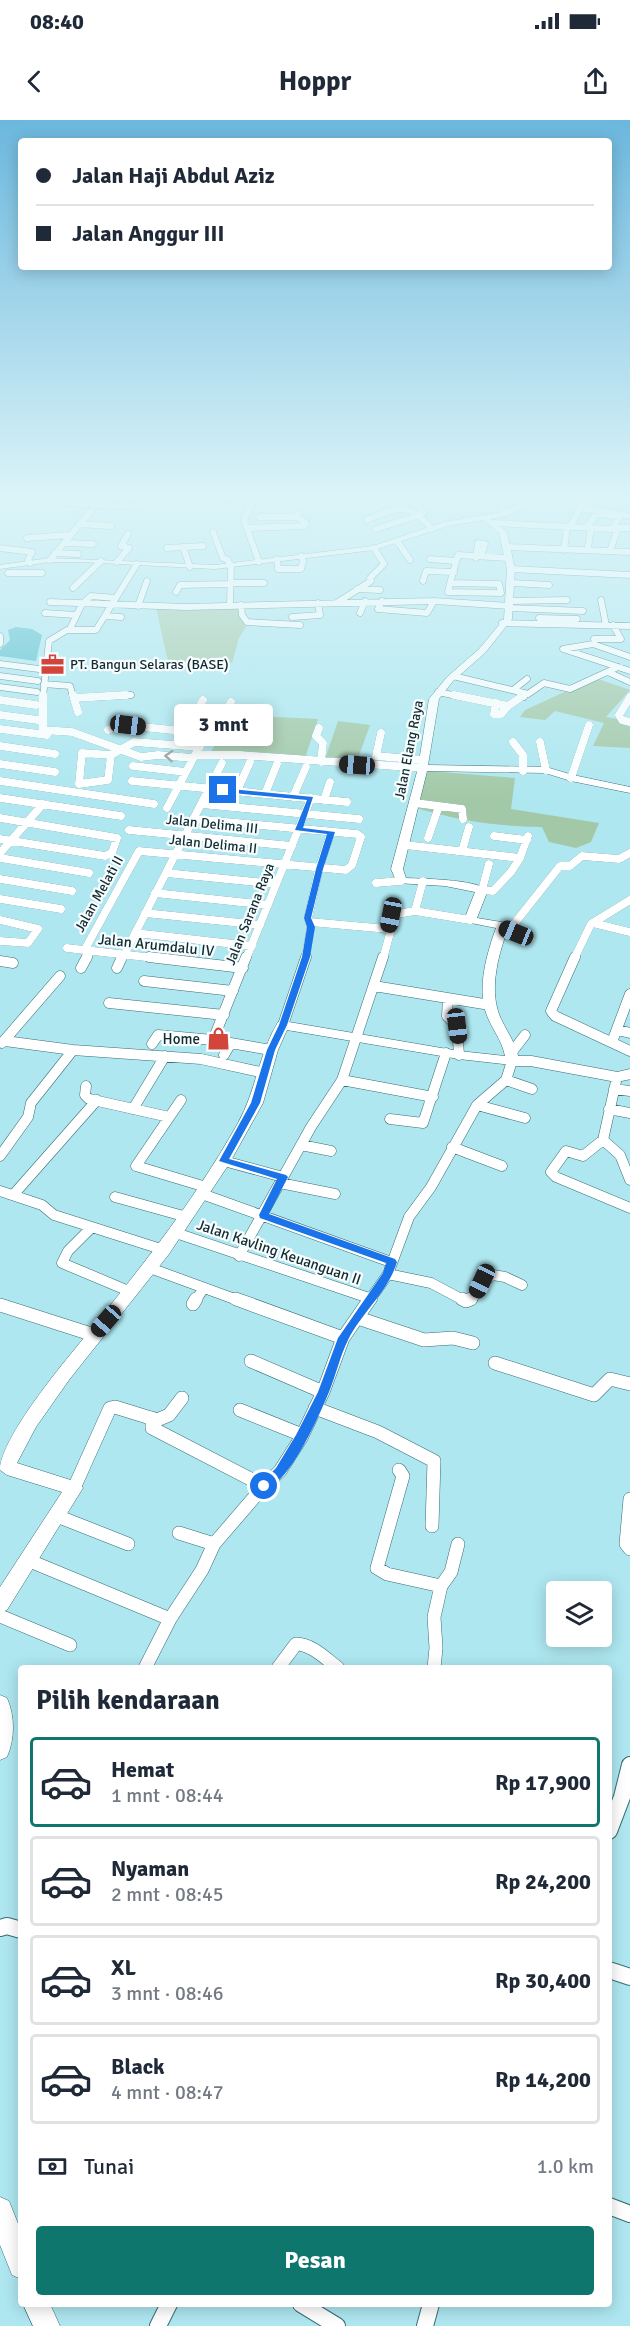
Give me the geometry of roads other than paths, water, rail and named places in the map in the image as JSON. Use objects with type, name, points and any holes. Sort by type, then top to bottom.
[{"type":"street","points":[[70,629],[82,604],[90,598]]},
{"type":"street","points":[[45,733],[41,682],[49,641],[70,629],[95,630],[116,598]]},
{"type":"street","points":[[129,614],[139,598]]},
{"type":"street","points":[[230,598],[230,606]]},
{"type":"street","points":[[337,602],[343,598]]},
{"type":"street","name":"Jalan Elang Raya","points":[[401,881],[397,869],[424,764],[434,699],[438,692],[482,651],[505,620],[512,598]]},
{"type":"street","points":[[512,604],[540,600],[567,600]]},
{"type":"street","points":[[601,600],[606,625]]},
{"type":"street","points":[[360,613],[365,601]]},
{"type":"street","points":[[381,601],[378,609],[427,613],[434,601]]},
{"type":"street","points":[[50,602],[135,606],[230,606],[434,601],[512,604],[583,611]]},
{"type":"street","points":[[292,617],[320,615],[318,603]]},
{"type":"street","points":[[241,605],[242,615],[247,622]]},
{"type":"street","points":[[45,613],[76,615]]},
{"type":"street","points":[[105,616],[121,616]]},
{"type":"street","points":[[505,620],[577,620],[505,620]]},
{"type":"street","points":[[505,620],[630,626]]},
{"type":"street","points":[[247,622],[300,625]]},
{"type":"street","points":[[241,632],[247,622]]},
{"type":"street","points":[[588,625],[594,642],[630,657]]},
{"type":"street","points":[[614,625],[621,639],[563,649],[630,671]]},
{"type":"street","points":[[0,636],[0,644]]},
{"type":"street","points":[[0,664],[39,669]]},
{"type":"street","points":[[0,686],[20,667]]},
{"type":"street","points":[[455,678],[528,694],[543,683],[570,688],[618,667]]},
{"type":"street","points":[[608,672],[630,682]]},
{"type":"street","points":[[0,676],[70,686],[78,712]]},
{"type":"street","points":[[438,692],[496,703],[494,714],[501,714],[508,706],[525,695],[455,678]]},
{"type":"street","points":[[513,690],[526,680]]},
{"type":"street","points":[[0,686],[37,692]]},
{"type":"street","points":[[74,698],[131,695]]},
{"type":"street","points":[[630,697],[619,715],[622,720],[630,722]]},
{"type":"street","points":[[0,700],[36,705]]},
{"type":"street","points":[[185,732],[203,700]]},
{"type":"street","points":[[108,730],[121,724],[215,734],[231,702]]},
{"type":"street","points":[[0,715],[38,720]]},
{"type":"street","points":[[571,778],[589,725]]},
{"type":"street","points":[[319,728],[316,736],[323,743],[321,762]]},
{"type":"street","points":[[0,729],[45,733],[66,730],[141,757],[158,755],[250,756],[321,762],[424,764],[523,771],[546,770],[571,778],[630,790]]},
{"type":"street","points":[[381,733],[376,756],[424,764]]},
{"type":"street","points":[[167,808],[206,734]]},
{"type":"street","points":[[111,755],[82,753],[79,784],[108,780],[111,755],[134,742],[200,747]]},
{"type":"street","points":[[513,742],[523,756],[523,771]]},
{"type":"street","points":[[540,742],[546,770]]},
{"type":"street","points":[[0,746],[55,754]]},
{"type":"street","points":[[237,791],[250,762]]},
{"type":"street","points":[[117,968],[222,763]]},
{"type":"street","points":[[0,764],[55,772]]},
{"type":"street","points":[[265,794],[277,764]]},
{"type":"street","points":[[133,766],[186,772]]},
{"type":"street","points":[[293,797],[306,767]]},
{"type":"street","points":[[0,781],[154,804]]},
{"type":"street","points":[[132,781],[346,802]]},
{"type":"street","points":[[324,800],[330,782]]},
{"type":"street","points":[[0,798],[121,816]]},
{"type":"street","name":"Jalan Sarana Raya","points":[[213,1040],[311,798]]},
{"type":"street","points":[[415,803],[463,809],[463,819]]},
{"type":"street","points":[[0,853],[43,804]]},
{"type":"street","points":[[201,804],[359,819]]},
{"type":"street","points":[[428,838],[439,806]]},
{"type":"street","points":[[0,818],[113,836],[117,838],[117,844],[112,853],[105,856],[0,839]]},
{"type":"street","points":[[74,1488],[13,1470],[8,1466],[8,1462],[30,1422],[94,1335],[131,1292],[176,1233],[224,1161],[250,1116],[266,1073],[271,1050],[283,1025],[306,957],[310,925],[308,918],[319,869],[331,832],[193,819]]},
{"type":"street","points":[[462,851],[469,826]]},
{"type":"street","name":"Jalan Delima III","points":[[129,830],[292,846]]},
{"type":"street","name":"Jalan Delima II","points":[[139,851],[346,870],[352,865],[360,836],[331,832]]},
{"type":"street","points":[[376,883],[423,882],[493,891],[506,876],[515,871],[528,838],[494,836]]},
{"type":"street","points":[[405,845],[520,858]]},
{"type":"street","name":"Jalan Melati II","points":[[81,968],[87,951],[139,851]]},
{"type":"street","points":[[502,927],[514,924],[560,866],[570,866],[582,856],[619,859],[630,853]]},
{"type":"street","points":[[0,858],[89,873]]},
{"type":"street","points":[[470,920],[489,864]]},
{"type":"street","points":[[166,873],[276,884]]},
{"type":"street","points":[[0,879],[72,891]]},
{"type":"street","points":[[415,911],[423,882]]},
{"type":"street","points":[[155,893],[268,905]]},
{"type":"street","points":[[0,898],[61,909]]},
{"type":"street","points":[[630,900],[587,929],[551,1011],[555,1016],[630,1051]]},
{"type":"street","points":[[239,1256],[264,1215],[301,1145],[342,1080],[374,986],[390,933],[388,929],[393,913],[415,911],[470,920],[502,927],[530,939]]},
{"type":"street","points":[[145,913],[260,926]]},
{"type":"street","points":[[0,920],[38,929],[28,943],[0,941]]},
{"type":"street","points":[[593,923],[630,932]]},
{"type":"street","points":[[310,925],[388,929]]},
{"type":"street","points":[[502,927],[494,946],[490,1005],[512,1056]]},
{"type":"street","points":[[135,933],[252,946]]},
{"type":"street","name":"Jalan Arumdalu IV","points":[[67,948],[243,968]]},
{"type":"street","points":[[0,961],[13,963]]},
{"type":"street","points":[[2,1042],[60,976]]},
{"type":"street","points":[[144,981],[233,992]]},
{"type":"street","points":[[374,986],[490,1005]]},
{"type":"street","points":[[612,1042],[630,994]]},
{"type":"street","points":[[390,1119],[421,1124],[452,1054],[457,1026],[447,1016],[448,998]]},
{"type":"street","points":[[109,1003],[224,1015]]},
{"type":"street","points":[[283,1025],[452,1054],[512,1056],[531,1062],[617,1077],[630,1074]]},
{"type":"street","points":[[616,1030],[630,1034]]},
{"type":"street","points":[[152,1044],[158,1035],[213,1040],[271,1050]]},
{"type":"street","points":[[147,1665],[170,1619],[201,1570],[214,1544],[264,1486],[280,1471],[302,1435],[323,1392],[344,1338],[388,1274],[409,1217],[431,1187],[477,1104],[506,1080],[512,1056],[525,1035]]},
{"type":"street","points":[[186,1049],[191,1038]]},
{"type":"street","points":[[2,1042],[73,1050],[201,1059],[266,1073]]},
{"type":"street","points":[[224,1055],[231,1043]]},
{"type":"street","points":[[0,1156],[28,1117],[31,1103],[73,1050]]},
{"type":"street","points":[[133,1109],[165,1056]]},
{"type":"street","points":[[617,1077],[603,1140],[583,1156],[566,1151],[552,1169],[552,1174],[630,1208]]},
{"type":"street","points":[[342,1080],[433,1097]]},
{"type":"street","points":[[506,1080],[532,1089]]},
{"type":"street","points":[[86,1086],[85,1095],[97,1100],[169,1117]]},
{"type":"street","points":[[614,1089],[630,1091]]},
{"type":"street","points":[[0,1200],[14,1194],[97,1100]]},
{"type":"street","points":[[181,1100],[136,1166],[392,1262]]},
{"type":"street","points":[[477,1104],[525,1118]]},
{"type":"street","points":[[609,1109],[630,1113]]},
{"type":"street","points":[[603,1140],[625,1154],[630,1180]]},
{"type":"street","points":[[301,1145],[331,1151]]},
{"type":"street","points":[[452,1147],[502,1166]]},
{"type":"street","points":[[224,1161],[281,1180],[335,1194]]},
{"type":"street","points":[[0,1191],[42,1205],[54,1215],[164,1250]]},
{"type":"street","points":[[116,1197],[187,1217]]},
{"type":"street","points":[[91,1227],[68,1251],[62,1263],[131,1292]]},
{"type":"street","name":"Jalan Kavling Keuanguan II","points":[[176,1233],[372,1299]]},
{"type":"street","points":[[150,1268],[344,1338]]},
{"type":"street","points":[[388,1274],[431,1283],[466,1301],[474,1298],[482,1281],[495,1275],[505,1277],[522,1286]]},
{"type":"street","points":[[193,1304],[204,1288]]},
{"type":"street","points":[[0,1305],[94,1335]]},
{"type":"street","points":[[358,1318],[424,1340],[453,1338],[473,1343]]},
{"type":"street","points":[[251,1360],[323,1392]]},
{"type":"street","points":[[495,1363],[594,1395],[610,1379],[630,1383]]},
{"type":"street","points":[[0,1604],[30,1561],[74,1488],[110,1408],[115,1407],[157,1420],[169,1416],[182,1398]]},
{"type":"street","points":[[315,1408],[378,1432],[434,1461],[432,1526]]},
{"type":"street","points":[[240,1410],[302,1435]]},
{"type":"street","points":[[153,1418],[152,1428],[264,1486]]},
{"type":"street","points":[[399,1470],[403,1476],[377,1568],[387,1575],[441,1586]]},
{"type":"street","points":[[630,1499],[626,1544],[630,1549]]},
{"type":"street","points":[[57,1516],[128,1544]]},
{"type":"street","points":[[178,1533],[214,1544]]},
{"type":"street","points":[[434,1665],[436,1648],[434,1617],[441,1586],[451,1572],[458,1544]]},
{"type":"street","points":[[30,1561],[170,1619]]},
{"type":"street","points":[[0,1616],[70,1645]]},
{"type":"street","points":[[280,1665],[296,1644],[303,1644],[314,1650],[334,1665]]},
{"type":"street","points":[[0,1705],[3,1724],[0,1750]]},
{"type":"street","points":[[612,1823],[622,1797],[630,1765]]},
{"type":"street","points":[[0,1928],[7,1926],[18,1929]]},
{"type":"street","points":[[612,1971],[630,1977]]},
{"type":"street","points":[[612,2207],[630,2214]]},
{"type":"street","points":[[0,2210],[18,2258]]},
{"type":"street","points":[[38,2307],[47,2326]]},
{"type":"street","points":[[158,2326],[168,2307]]},
{"type":"street","points":[[306,2307],[337,2326]]},
{"type":"street","points":[[425,2326],[430,2307]]},
{"type":"water","points":[[16,627],[32,629],[42,635],[36,661],[0,656],[0,650],[10,640],[8,630]]},
{"type":"place","name":"PT. Bangun Selaras (BASE)","points":[[52,664]]},
{"type":"place","name":"Home","points":[[218,1039]]}]
